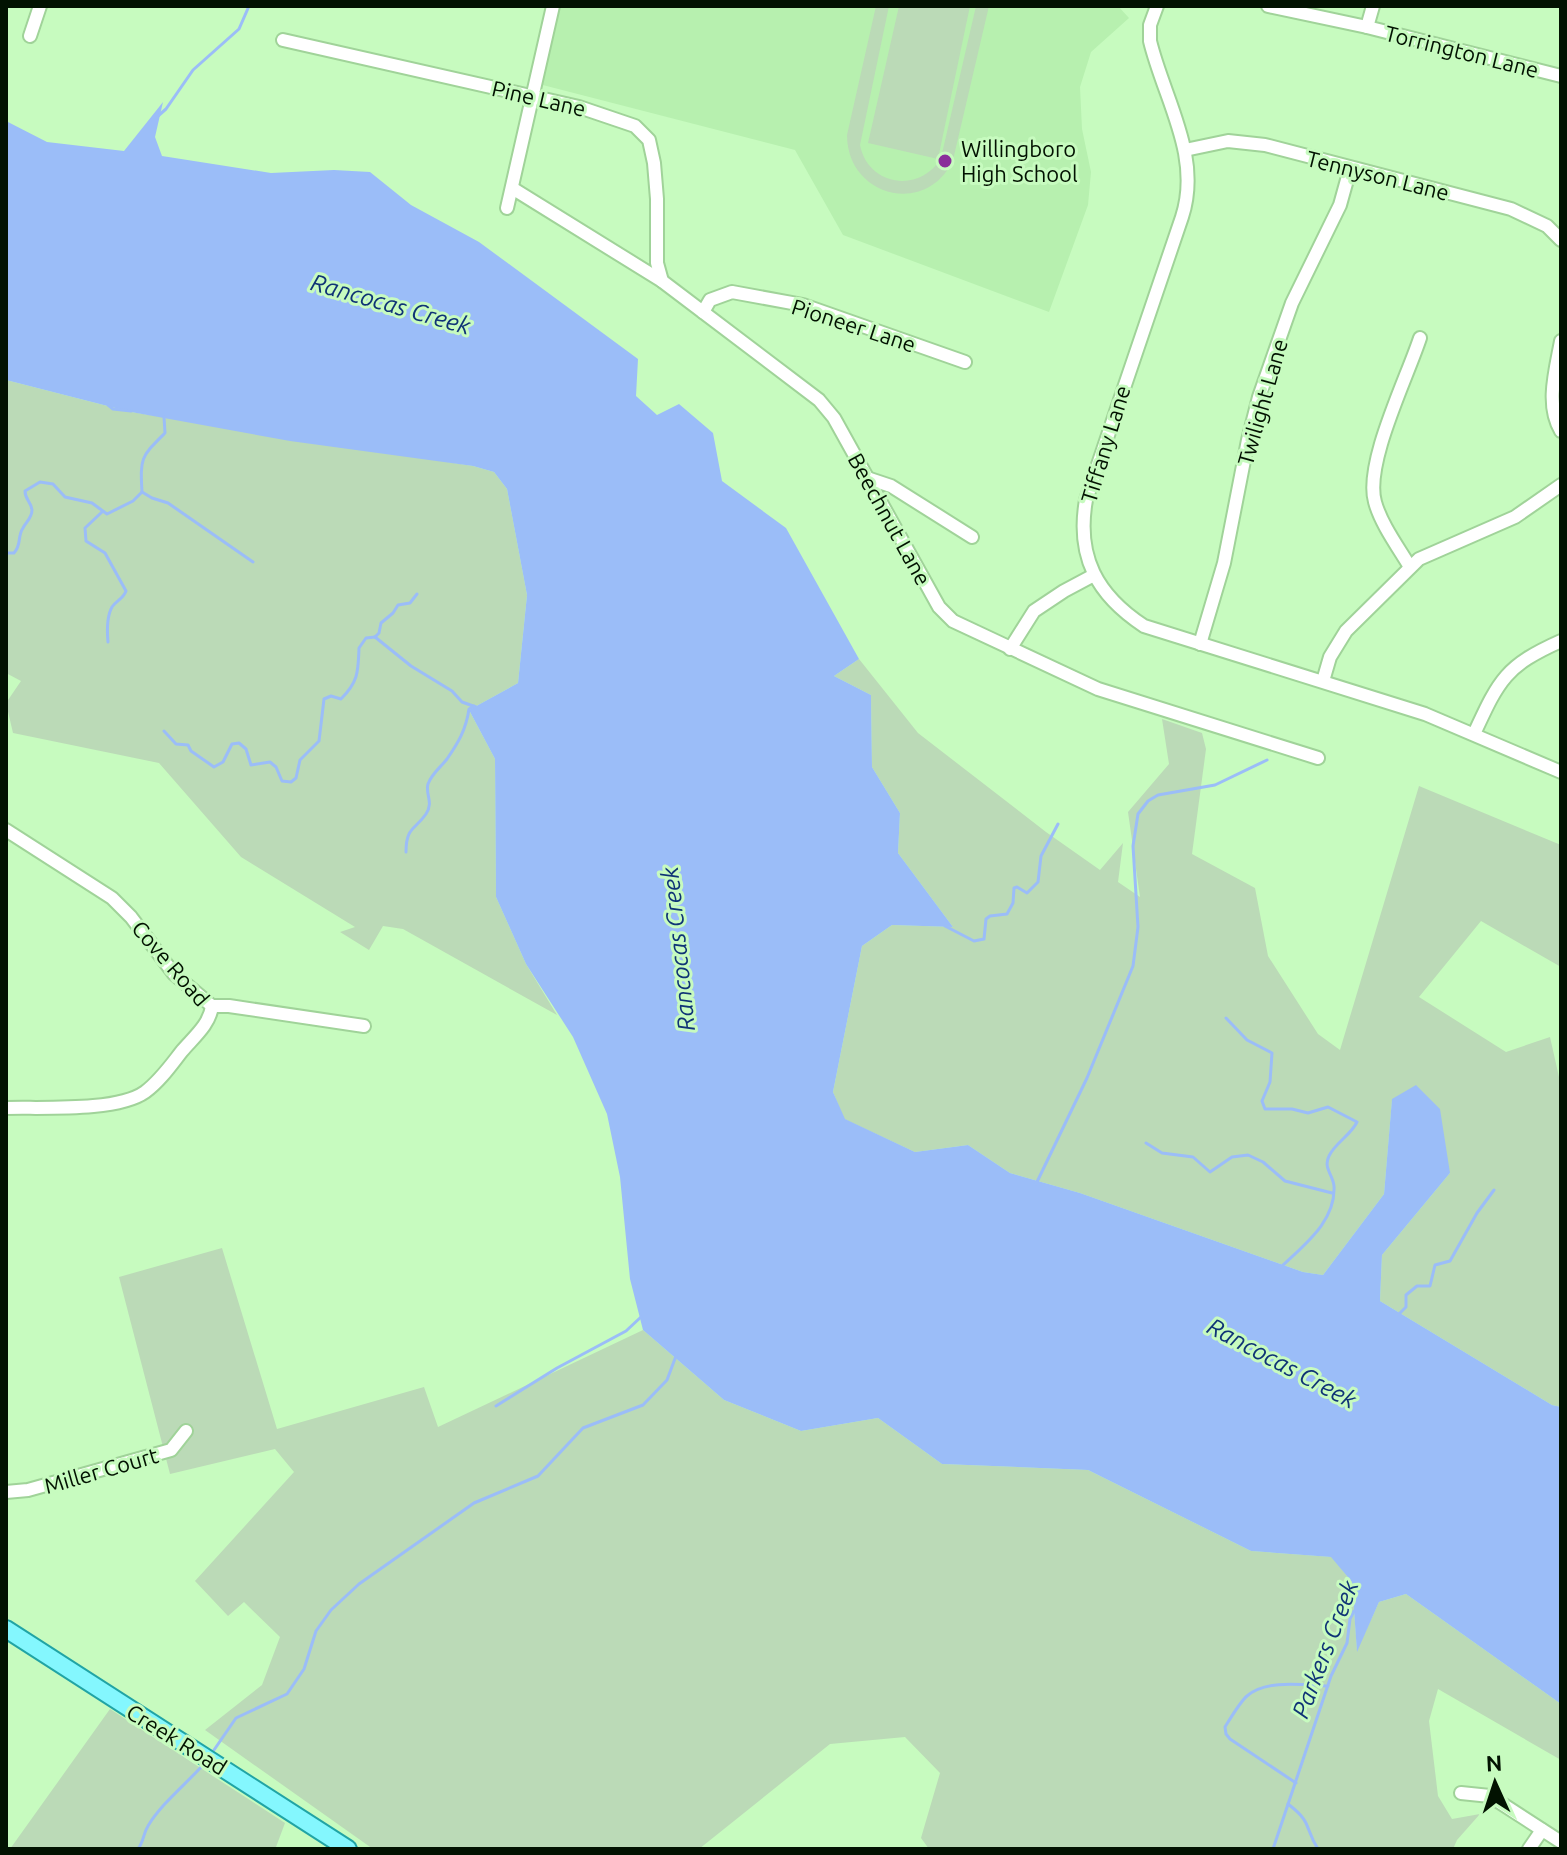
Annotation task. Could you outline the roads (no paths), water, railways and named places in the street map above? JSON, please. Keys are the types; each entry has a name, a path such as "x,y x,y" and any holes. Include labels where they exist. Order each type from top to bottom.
{"main road":[{"name":"Creek Road","path":"6,1629 348,1849"}],"street":[{"path":"30,36 40,6"},
{"path":"507,208 553,6"},
{"name":"Tiffany Lane","path":"1157,6 1150,25 1150,41 1185,150 1189,185 1187,201 1086,500 1082,533 1094,575 1105,593 1130,616 1161,632 1396,704 1561,772"},
{"name":"Torrington Lane","path":"1268,6 1367,27 1561,76"},
{"path":"1367,27 1373,6"},
{"name":"Pine Lane","path":"283,40 532,96 607,115 635,126 649,140 654,163 657,263 662,281"},
{"name":"Tennyson Lane","path":"1185,150 1217,142 1265,145 1524,214 1547,226 1561,240"},
{"name":"Twilight Lane","path":"1200,644 1221,576 1248,440 1264,384 1297,291 1340,205 1350,169"},
{"name":"Beechnut Lane","path":"512,188 662,281 819,400 834,418 942,612 961,626 1098,689 1318,758"},
{"name":"Pioneer Lane","path":"703,312 710,300 732,292 790,302 823,310 965,362"},
{"path":"1410,567 1375,505 1372,482 1380,447 1420,338"},
{"path":"1561,341 1553,401 1561,431"},
{"path":"867,478 891,486 972,537"},
{"path":"1323,681 1330,657 1346,631 1410,567 1428,554 1529,510 1561,485"},
{"path":"1010,649 1034,611 1094,575"},
{"path":"1474,734 1505,675 1524,659 1561,641"},
{"name":"Cove Road","path":"6,830 112,898 131,917 174,974 212,1006 211,1016 189,1043 154,1084 133,1099 109,1104 6,1108"},
{"path":"212,1006 364,1026"},
{"name":"Miller Court","path":"6,1492 28,1490 171,1450 186,1431"},
{"path":"1461,1793 1490,1796 1561,1842"},
{"path":"1529,1849 1542,1830"}],"water":[{"name":"Rancocas Creek","path":"163,102 155,137 162,156 271,173 370,172 411,205 479,242 638,359 636,396 657,415 679,404 713,433 722,481 786,528 859,659 834,676 871,695 872,767 900,813 898,853 953,927 892,925 862,946 833,1092 845,1119 915,1152 968,1145 1010,1173 1080,1193 1303,1272 1323,1275 1384,1194 1392,1099 1416,1085 1440,1109 1450,1173 1382,1255 1380,1301 1552,1405 1561,1407 1561,1704 1406,1594 1379,1602 1357,1652 1352,1582 1331,1557 1251,1551 1088,1470 942,1464 878,1418 801,1431 724,1400 643,1330 630,1279 620,1177 607,1114 573,1037 526,964 496,897 495,759 469,710 518,683 527,595 507,489 494,472 473,466 290,441 131,412 6,380 6,121 47,142 124,151"}],"waterway":[{"path":"158,116 193,70 239,29 249,6"},
{"path":"108,405 113,409 131,411"},
{"path":"6,553 16,550 21,531 31,515 25,491 40,482 53,484 65,497 92,503 107,514 133,501 142,492 144,458 165,433 164,417"},
{"path":"142,492 168,503 253,562"},
{"path":"102,512 85,528 86,541 105,553 126,591 110,611 108,642"},
{"path":"375,637 381,623 398,605 410,603 417,594"},
{"path":"375,637 411,666 452,691 462,702 476,707"},
{"path":"164,731 176,744 188,745 191,751 214,767 223,762 232,744 239,743 246,749 251,765 270,762 276,767 282,781 291,782 296,778 300,760 319,741 324,699 331,696 341,699 347,693 356,675 359,648 366,638 375,637"},
{"path":"406,852 409,833 428,810 427,788 430,780 455,747 464,730 469,709 474,706"},
{"path":"1036,1184 1087,1078 1133,966 1138,927 1133,846 1138,814 1148,801 1158,795 1215,785 1267,760"},
{"path":"945,926 974,941 984,939 986,919 1007,914 1013,903 1014,888 1027,893 1038,882 1041,856 1058,824"},
{"path":"1226,1018 1247,1040 1272,1053 1270,1082 1262,1101 1265,1109 1292,1109 1308,1113 1328,1107 1357,1122 1327,1160 1334,1186 1330,1210 1317,1231 1281,1267"},
{"path":"1146,1143 1162,1153 1193,1157 1210,1172 1232,1157 1248,1155 1263,1162 1285,1181 1332,1193"},
{"path":"1398,1315 1406,1307 1406,1295 1417,1286 1430,1286 1435,1265 1450,1261 1494,1190"},
{"path":"496,1406 557,1368 626,1331 641,1317"},
{"path":"214,1750 236,1718 287,1694 304,1669 316,1631 331,1610 359,1584 474,1503 538,1476 583,1428 643,1405 667,1380 676,1356"},
{"name":"Parkers Creek","path":"1273,1849 1331,1676 1347,1643 1354,1611"},
{"path":"1296,1783 1230,1739 1225,1727 1241,1702 1264,1687 1286,1684 1328,1686"},
{"path":"138,1849 153,1818 203,1765"},
{"path":"1288,1804 1305,1821 1318,1849"}],"place":[{"name":"Willingboro High School","path":"945,161"}]}
